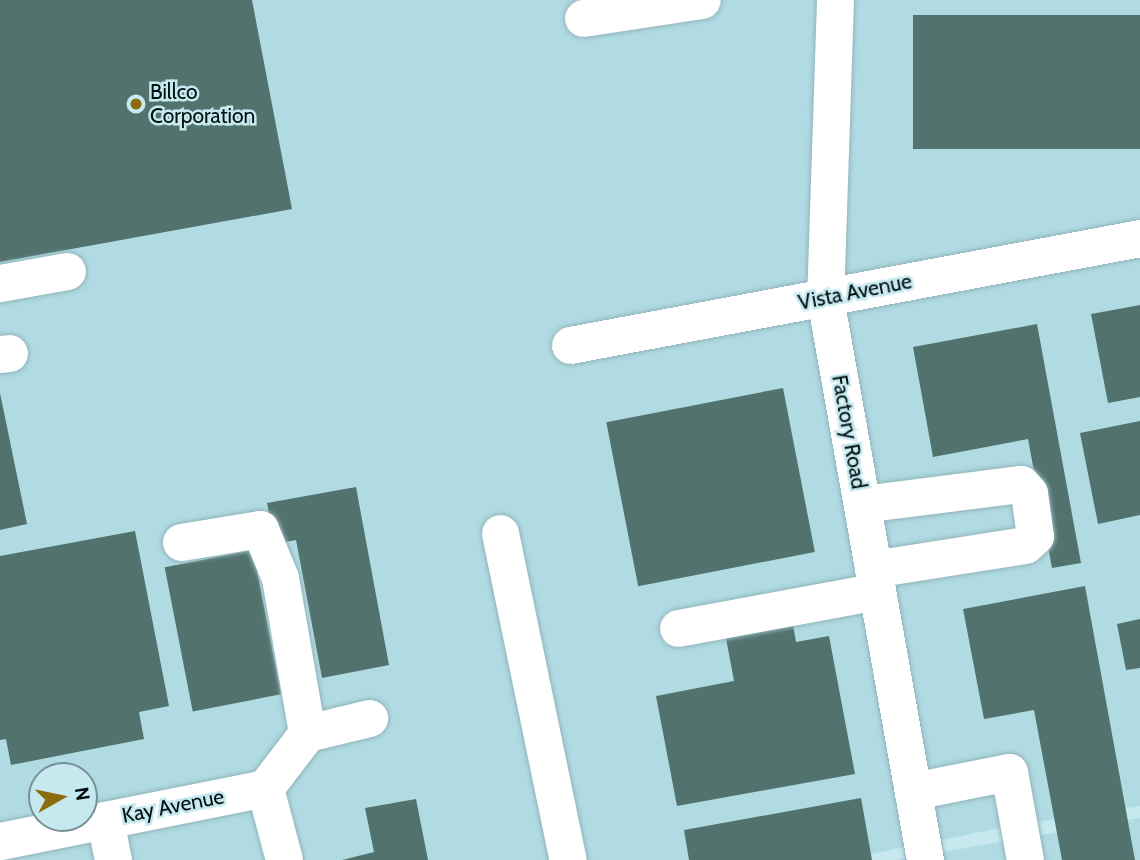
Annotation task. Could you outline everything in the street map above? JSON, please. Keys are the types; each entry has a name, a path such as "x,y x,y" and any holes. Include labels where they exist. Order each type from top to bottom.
{"street":[{"path":"583,18 702,0"},
{"name":"Factory Road","path":"835,0 825,298 925,860"},
{"name":"Vista Avenue","path":"570,345 1140,238"},
{"path":"0,283 67,271"},
{"path":"678,628 1025,545 1034,536 1029,493 1021,484 862,504"},
{"path":"181,542 260,529 280,578 306,733"},
{"path":"500,533 568,860"},
{"path":"284,860 265,788 306,733 369,718"},
{"path":"913,791 1009,772 1025,860"},
{"name":"Kay Avenue","path":"0,841 265,788"},
{"path":"105,820 113,860"}],"shaded area":[{"path":"0,0 1140,0 1140,806 1016,825 840,860 0,860"},
{"path":"1140,818 1140,860 896,860"}],"building":[{"name":"Billco Corporation","path":"0,0 252,0 292,209 0,262"},
{"path":"913,15 1140,15 1140,149 913,149"},
{"path":"1140,305 1140,397 1108,403 1091,314"},
{"path":"1037,324 1081,563 1052,568 1028,439 933,457 913,347"},
{"path":"783,388 815,552 638,586 606,422"},
{"path":"0,393 27,524 0,530"},
{"path":"1140,421 1140,515 1098,524 1080,433"},
{"path":"356,487 389,665 322,678 296,540 275,544 267,503"},
{"path":"135,531 169,706 139,712 144,739 11,765 6,739 0,740 0,556"},
{"path":"253,550 281,694 193,711 165,567"},
{"path":"1085,586 1135,860 1062,860 1034,710 984,719 963,609"},
{"path":"1140,619 1140,668 1126,670 1117,624"},
{"path":"793,625 796,642 829,636 855,774 677,806 656,696 734,681 726,638"},
{"path":"861,798 872,860 689,860 684,830"},
{"path":"416,799 428,860 342,860 374,852 365,808"}],"place":[{"name":"Billco Corporation","path":"136,104"}]}
